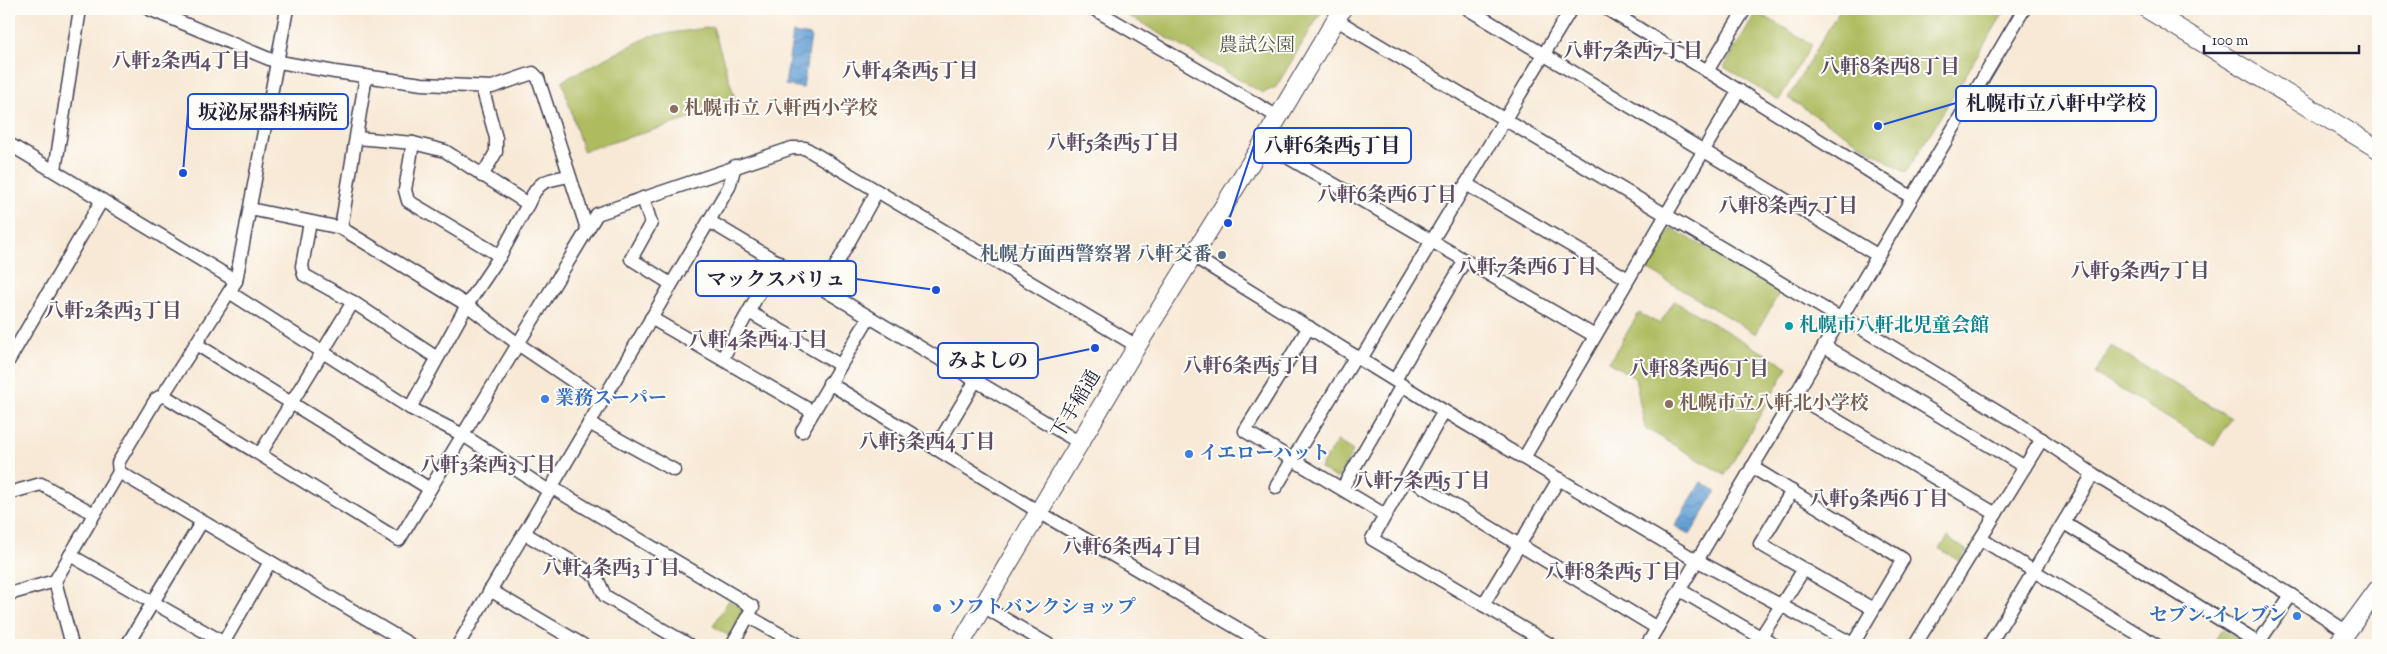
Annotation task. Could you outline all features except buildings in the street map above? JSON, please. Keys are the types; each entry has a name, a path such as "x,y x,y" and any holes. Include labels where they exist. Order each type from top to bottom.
{"main road":[{"path":"2147,9 2378,149"},
{"name":"下手稲通","path":"960,645 1137,346 1263,143 1339,14"},
{"path":"2342,639 2378,589"}],"street":[{"path":"55,170 80,9"},
{"path":"149,9 277,61 366,76 422,84 492,87 534,73 538,78 587,229"},
{"path":"72,645 55,581 119,472 118,463 156,399 163,395 233,287 250,209 286,9"},
{"path":"1094,9 1278,117"},
{"path":"1468,9 1877,255"},
{"path":"1276,487 1291,460 1432,241 1571,9"},
{"path":"1608,9 1911,197"},
{"path":"1707,70 1745,9"},
{"path":"1648,645 1840,317 2024,9"},
{"path":"1339,14 1505,120 1840,317 2291,595 2342,639"},
{"path":"341,228 366,76"},
{"path":"482,87 496,138 496,152 482,176"},
{"path":"1524,458 1739,90"},
{"path":"357,138 413,143 445,151 528,204"},
{"path":"413,143 405,190 408,201 500,256"},
{"path":"1263,143 1596,336"},
{"path":"9,144 102,200 233,287 322,352 410,408 463,435 550,489 753,607 732,645"},
{"path":"163,395 400,540 596,214 792,148 805,148 1137,346"},
{"path":"458,645 729,187 735,166"},
{"path":"410,408 467,305 500,256 536,186 544,181 569,176"},
{"path":"1466,184 1628,279"},
{"path":"823,289 877,191"},
{"path":"643,198 651,223 631,258 671,284"},
{"path":"9,360 102,200"},
{"path":"250,209 341,228 467,305 518,344 602,401"},
{"path":"709,221 1080,442"},
{"path":"310,222 302,266 304,275 353,302 437,358"},
{"path":"1193,256 1444,411 1697,561 1780,605 1830,640 1854,645 1903,559 1752,467"},
{"path":"1342,489 1465,260"},
{"path":"722,358 777,262"},
{"path":"260,454 353,302"},
{"path":"748,312 840,365"},
{"path":"802,431 869,317"},
{"path":"651,318 813,412"},
{"path":"1309,327 1245,431 1385,515"},
{"path":"196,344 430,489"},
{"path":"1824,346 2025,467"},
{"path":"935,448 976,380"},
{"path":"829,383 1039,512 1266,645"},
{"path":"1794,395 1996,514"},
{"path":"1444,411 1372,539 1551,645"},
{"path":"589,423 674,470"},
{"path":"1915,645 2042,440"},
{"path":"119,472 201,523 411,645"},
{"path":"1989,645 2093,474"},
{"path":"1407,477 1657,628"},
{"path":"1483,605 1559,479"},
{"path":"9,493 41,484 94,514"},
{"path":"1792,491 1760,544 1874,609"},
{"path":"128,645 201,523"},
{"path":"2064,523 2258,644 2291,595"},
{"path":"524,533 596,576 605,596 688,645"},
{"path":"1981,539 2156,645"},
{"path":"70,554 224,644 270,562"},
{"path":"1758,641 1804,570"},
{"path":"9,591 55,581"},
{"path":"490,590 583,645"},
{"path":"1680,590 1758,641 1774,645"},
{"path":"983,606 1049,645"},
{"path":"748,616 780,641 799,645"}],"green space":[{"name":"農試公園","path":"1117,9 1323,9 1276,87 1263,93"},
{"path":"1840,9 2006,9 1906,173 1788,98"},
{"path":"1757,12 1812,44 1779,100 1724,67"},
{"path":"713,27 737,105 583,151 562,81 650,36"},
{"path":"1671,228 1775,287 1779,293 1756,334 1647,269"},
{"path":"1674,301 1788,367 1725,475 1645,428 1635,378 1609,362 1639,313 1660,324"},
{"path":"2111,346 2231,418 2214,446 2095,374"},
{"path":"1337,441 1353,451 1339,477 1335,478 1320,468"},
{"path":"1948,537 1967,551 1959,561 1940,549"},
{"path":"729,600 744,610 729,636 713,626"},
{"path":"2222,629 2245,642 2244,645 2212,645"}],"water":[{"path":"793,33 811,36 803,88 785,85"},
{"path":"1701,482 1716,491 1690,535 1675,526"}],"place":[{"name":"札幌市立 八軒西小学校","path":"674,109"},
{"name":"札幌市立八軒中学校","path":"1878,126"},
{"name":"坂泌尿器科病院","path":"183,173"},
{"name":"八軒6条西5丁目","path":"1228,223"},
{"name":"札幌方面西警察署 八軒交番","path":"1222,255"},
{"name":"マックスバリュ","path":"936,290"},
{"name":"札幌市八軒北児童会館","path":"1789,326"},
{"name":"みよしの","path":"1095,348"},
{"name":"業務スーパー","path":"545,399"},
{"name":"札幌市立八軒北小学校","path":"1669,404"},
{"name":"イエローハット","path":"1189,454"},
{"name":"ソフトバンクショップ","path":"937,608"},
{"name":"セブン-イレブン","path":"2297,616"}],"district":[{"name":"八軒7条西7丁目","path":"1633,52"},
{"name":"八軒2条西4丁目","path":"181,62"},
{"name":"八軒8条西8丁目","path":"1890,68"},
{"name":"八軒4条西5丁目","path":"910,72"},
{"name":"八軒5条西5丁目","path":"1113,144"},
{"name":"八軒6条西6丁目","path":"1387,196"},
{"name":"八軒8条西7丁目","path":"1788,207"},
{"name":"八軒7条西6丁目","path":"1527,268"},
{"name":"八軒9条西7丁目","path":"2140,272"},
{"name":"八軒2条西3丁目","path":"113,312"},
{"name":"八軒4条西4丁目","path":"758,341"},
{"name":"八軒6条西5丁目","path":"1251,367"},
{"name":"八軒8条西6丁目","path":"1699,370"},
{"name":"八軒5条西4丁目","path":"927,443"},
{"name":"八軒3条西3丁目","path":"488,466"},
{"name":"八軒7条西5丁目","path":"1422,482"},
{"name":"八軒9条西6丁目","path":"1879,500"},
{"name":"八軒6条西4丁目","path":"1132,548"},
{"name":"八軒4条西3丁目","path":"611,569"},
{"name":"八軒8条西5丁目","path":"1613,573"}]}
